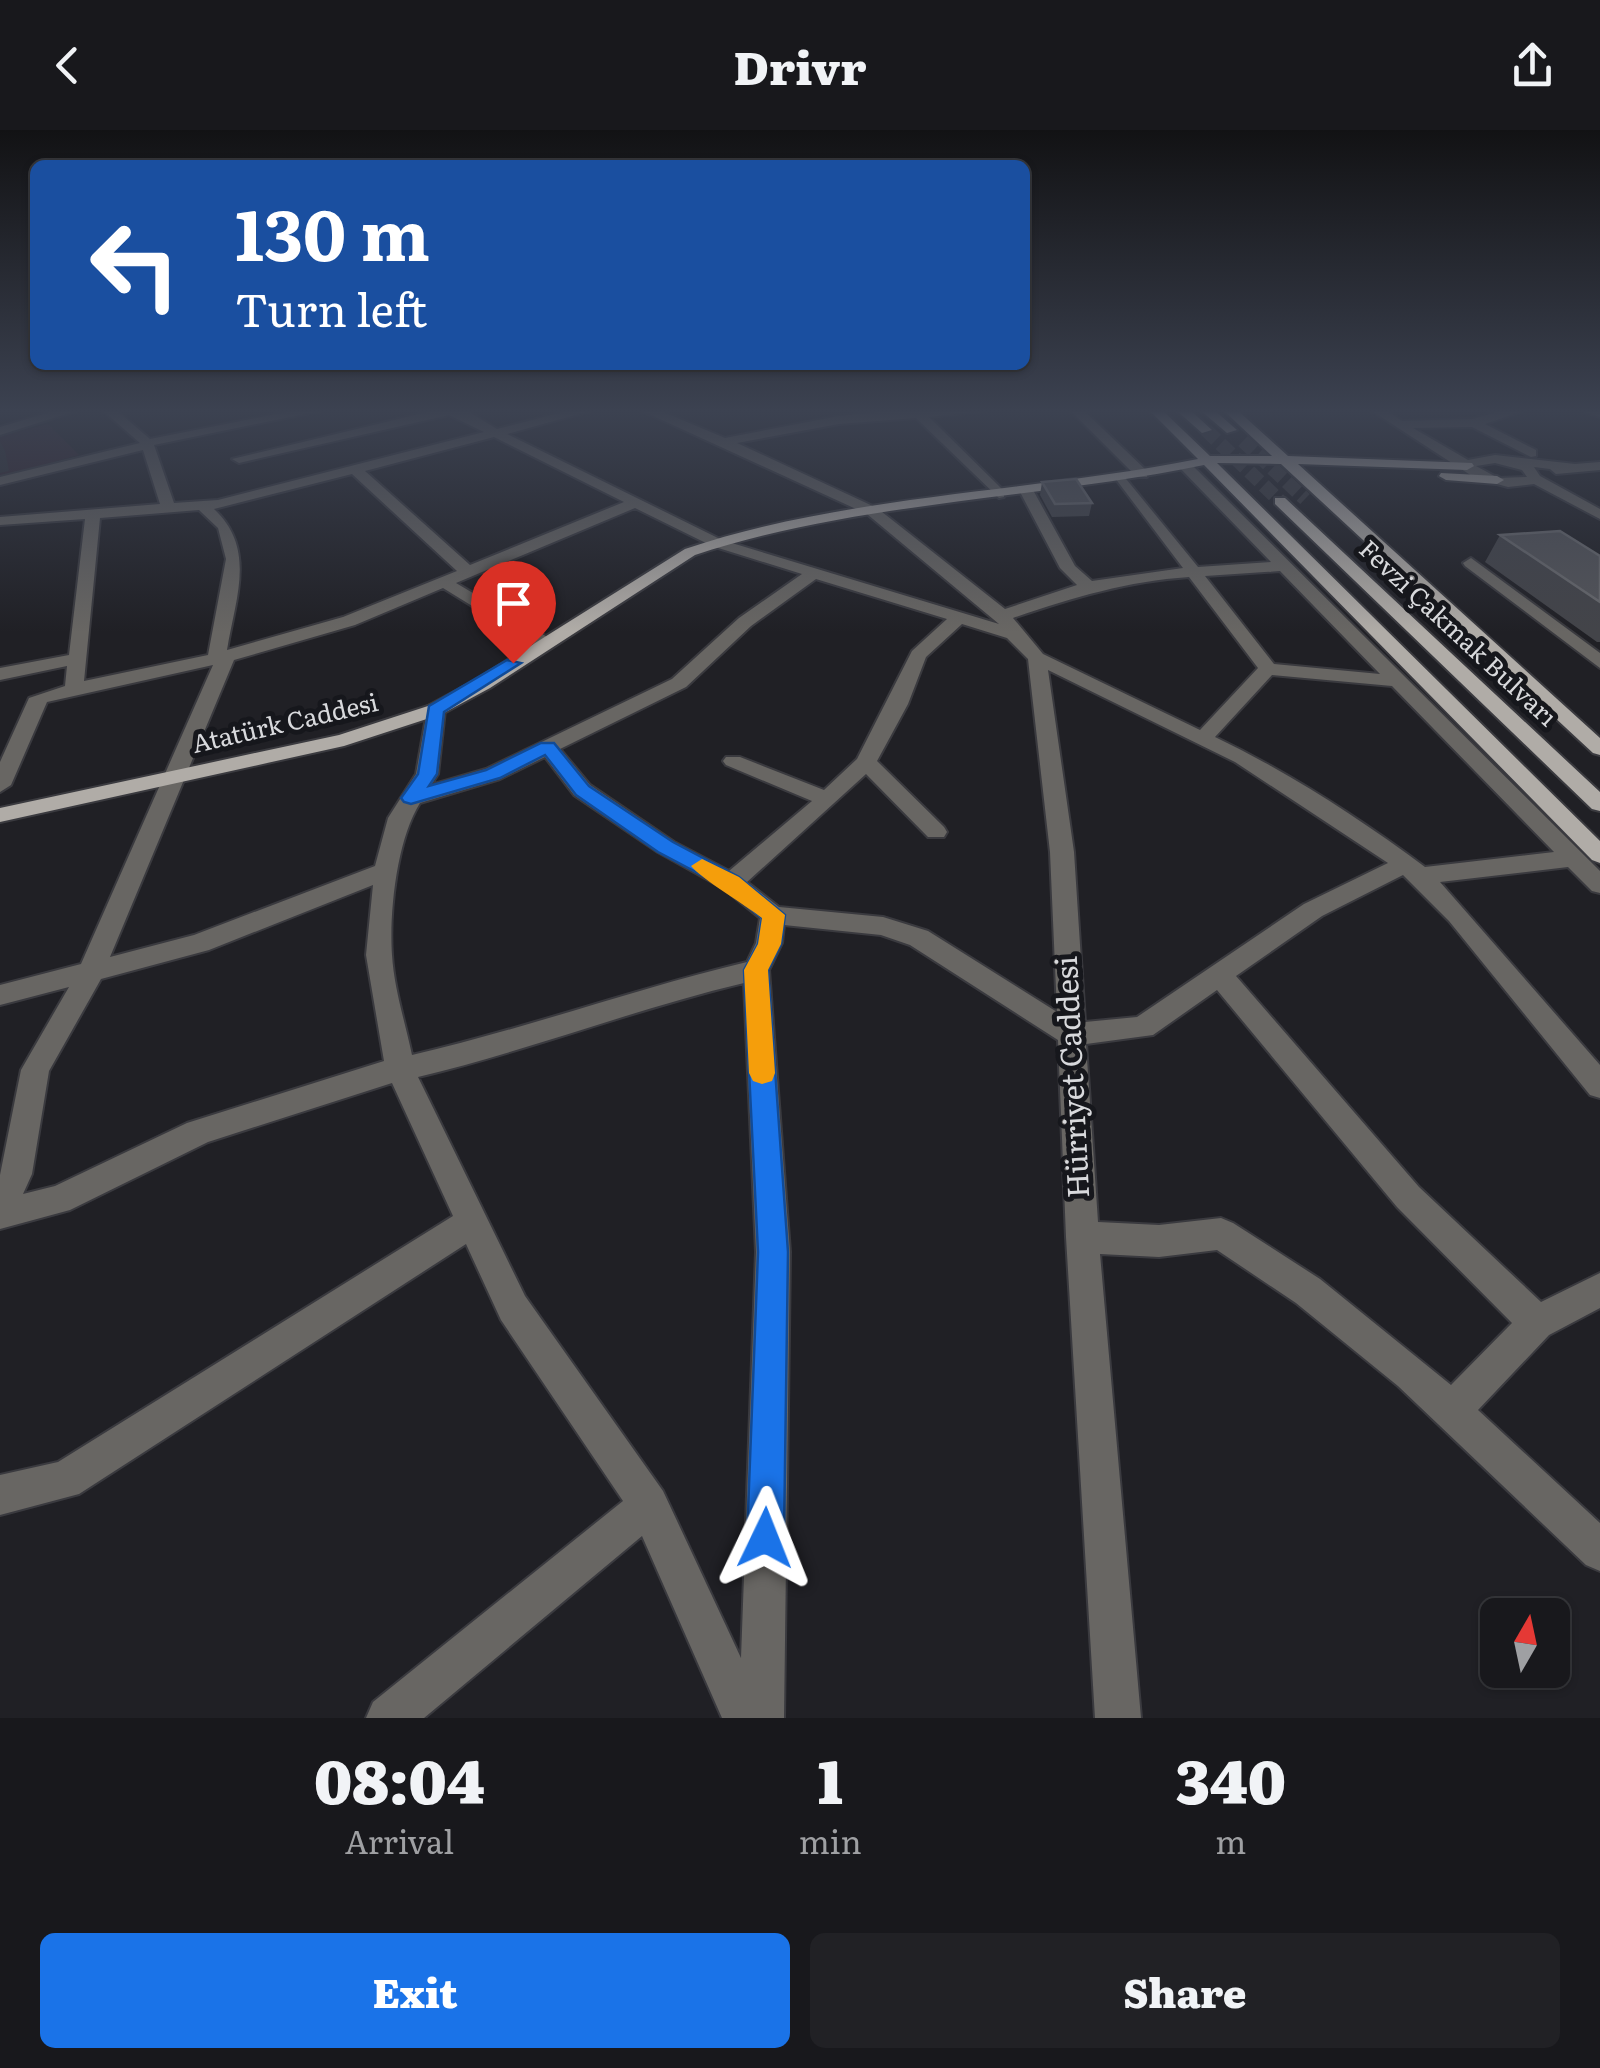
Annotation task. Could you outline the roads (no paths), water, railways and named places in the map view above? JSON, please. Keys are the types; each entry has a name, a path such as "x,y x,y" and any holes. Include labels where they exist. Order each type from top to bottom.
{"main road":[{"name":"Atatürk Caddesi","path":"0,815 344,740 436,710 690,552 716,543 872,511 1081,483"},
{"path":"1233,483 1252,493 1600,855"},
{"path":"1304,483 1314,496 1600,750"},
{"name":"Fevzi Çakmak Bulvarı","path":"1600,770 1314,496 1278,493 1600,804"}],"street":[{"path":"161,483 169,509"},
{"path":"0,520 203,506 242,483"},
{"path":"371,483 467,572"},
{"path":"594,483 716,543 960,617 1008,625 1088,587 1148,574 1284,566"},
{"path":"812,483 872,511 1008,625 1037,658 1259,768 1377,843 1412,870 1458,915 1600,1086"},
{"path":"988,483 999,494"},
{"path":"1126,483 1268,669"},
{"path":"1214,483 1284,566 1600,885"},
{"path":"1510,483 1556,492"},
{"path":"1544,483 1600,515"},
{"path":"1551,483 1556,492"},
{"path":"1026,490 1068,568 1088,587"},
{"path":"0,785 39,698 221,658 349,621 635,503"},
{"path":"0,1212 16,1174 35,1070 90,974 178,774 221,658 234,559 226,526 203,506"},
{"path":"74,689 94,516"},
{"path":"1471,563 1600,662"},
{"path":"411,798 493,774 679,683 745,622 815,572"},
{"path":"444,582 543,642"},
{"path":"731,882 866,762 898,704 918,654 960,617"},
{"name":"Hürriyet Caddesi","path":"1037,658 1062,852 1082,1236 1118,1718"},
{"path":"0,674 77,659"},
{"path":"1203,738 1255,678 1268,669 1399,681"},
{"path":"436,710 427,774 398,818 386,871 379,955 400,1068 513,1308 649,1506 745,1718"},
{"path":"548,747 582,790 666,847 731,882 773,915 883,926 919,938 1070,1034 1142,1027 1313,910 1412,870 1574,858"},
{"path":"733,761 826,799"},
{"path":"866,762 936,832"},
{"path":"0,995 200,943 386,871"},
{"path":"760,1718 773,1252 756,970 769,944 773,915"},
{"path":"0,1212 59,1200 198,1132 400,1068 484,1050 676,989 756,970"},
{"path":"1221,976 1408,1197 1537,1323"},
{"path":"0,1495 64,1480 474,1221"},
{"path":"1082,1236 1159,1241 1221,1234 1308,1291 1452,1410 1600,1550"},
{"path":"1452,1410 1537,1323 1600,1290"},
{"path":"388,1718 649,1506"}],"tunnel":[{"path":"1261,483 1280,501"},
{"path":"1288,483 1305,499"}]}
